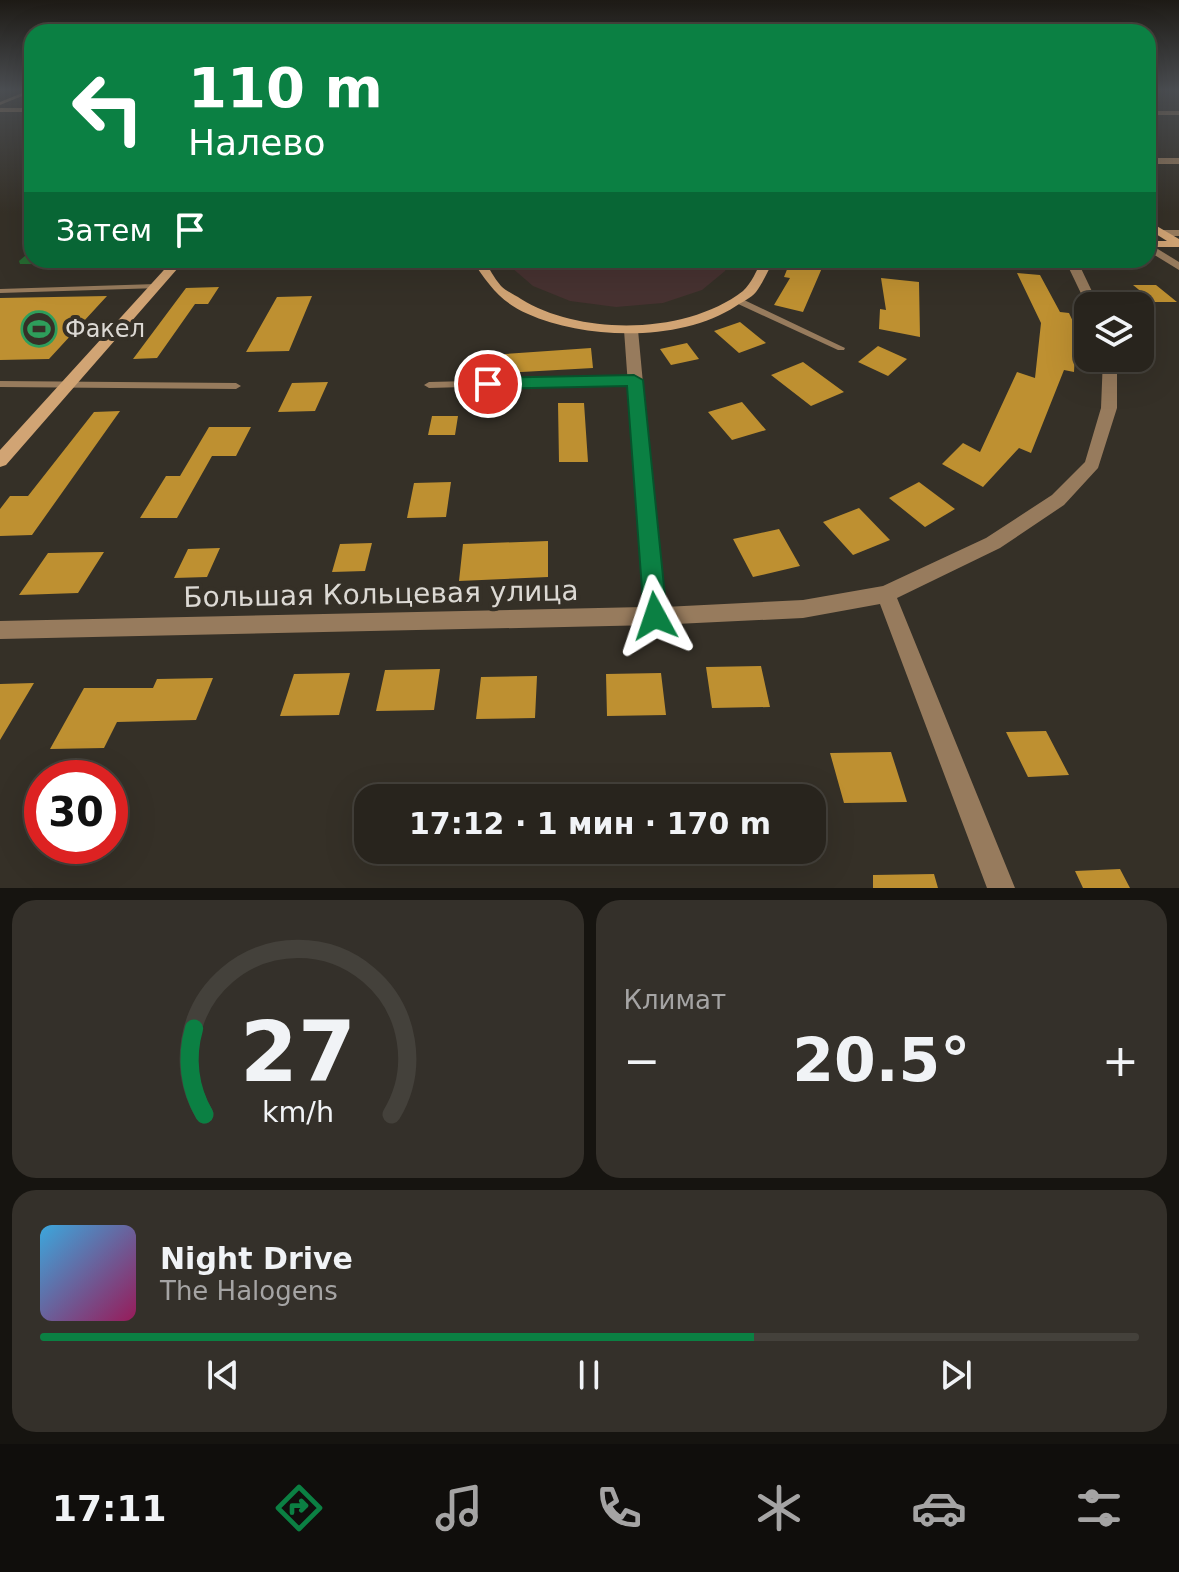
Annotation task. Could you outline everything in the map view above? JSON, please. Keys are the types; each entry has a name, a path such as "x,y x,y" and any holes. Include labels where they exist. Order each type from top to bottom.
{"street":[{"path":"1156,161 1179,161"},
{"path":"1156,229 1179,244"},
{"path":"1163,233 1179,233"},
{"path":"1156,245 1179,244"},
{"path":"1156,251 1179,267"},
{"path":"0,461 172,268"},
{"path":"480,268 483,276 507,299 526,309 557,321 631,330 708,316 739,301 764,274 766,268"},
{"path":"1075,268 1086,292"},
{"path":"631,330 655,616"},
{"name":"Большая Кольцевая улица","path":"0,630 655,616 803,609 886,594 993,543 1058,500 1092,464 1109,408 1110,372"},
{"path":"886,594 1001,888"}],"lane":[{"path":"0,291 156,286"},
{"path":"739,301 841,348"},
{"path":"429,385 634,380"},
{"path":"0,384 236,386"}],"shaded area":[{"path":"512,268 726,268 702,290 663,303 616,307 570,301 533,286"}],"building":[{"path":"788,268 822,268 803,312 774,305 790,278 784,277"},
{"path":"1017,273 1040,275 1060,312 1069,313 1074,324 1074,372 1064,370 1031,453 1019,448 983,487 942,464 963,443 980,452 1017,372 1035,378 1041,323"},
{"path":"881,278 919,282 920,337 879,329 880,309 886,310"},
{"path":"1133,285 1156,285 1177,302 1154,302 1154,292 1142,292"},
{"path":"219,287 208,304 195,304 157,358 133,359 186,288"},
{"name":"Факел","path":"107,296 49,359 0,360 0,298"},
{"path":"312,296 289,351 246,352 277,297"},
{"path":"740,322 766,343 739,353 714,331"},
{"path":"687,343 699,359 671,365 660,349"},
{"path":"878,346 907,359 888,376 858,362"},
{"path":"591,348 593,368 504,373 505,354"},
{"path":"803,362 844,392 811,406 771,375"},
{"path":"328,382 315,411 278,412 292,383"},
{"path":"742,402 766,430 732,440 708,412"},
{"path":"558,403 584,403 588,462 559,462"},
{"path":"120,411 32,535 0,536 0,509 10,496 28,496 94,412"},
{"path":"432,416 458,416 455,435 428,435"},
{"path":"209,427 251,427 236,456 212,456 177,518 140,518 166,476 180,476"},
{"path":"451,482 446,517 407,518 414,483"},
{"path":"919,482 955,509 925,527 889,498"},
{"path":"859,508 890,540 853,555 823,522"},
{"path":"779,529 800,566 753,577 733,539"},
{"path":"548,541 548,577 459,581 463,544"},
{"path":"372,543 365,571 332,572 340,544"},
{"path":"220,548 207,577 174,578 188,549"},
{"path":"104,552 78,593 19,595 48,553"},
{"path":"761,666 770,707 712,708 706,667"},
{"path":"440,669 434,710 376,711 385,670"},
{"path":"350,673 339,715 280,716 294,674"},
{"path":"661,673 666,715 607,716 606,674"},
{"path":"537,676 535,718 476,719 481,677"},
{"path":"213,678 196,720 117,722 104,748 50,749 84,688 153,688 157,679"},
{"path":"34,683 0,740 0,684"},
{"path":"1046,731 1069,775 1028,777 1006,732"},
{"path":"891,752 907,802 844,803 830,753"},
{"path":"1120,869 1130,888 1083,888 1075,871"},
{"path":"934,874 938,888 873,888 873,875"}],"place":[{"name":"Факел","path":"39,329"}],"route":[{"path":"488,384 634,380 655,616"}]}
